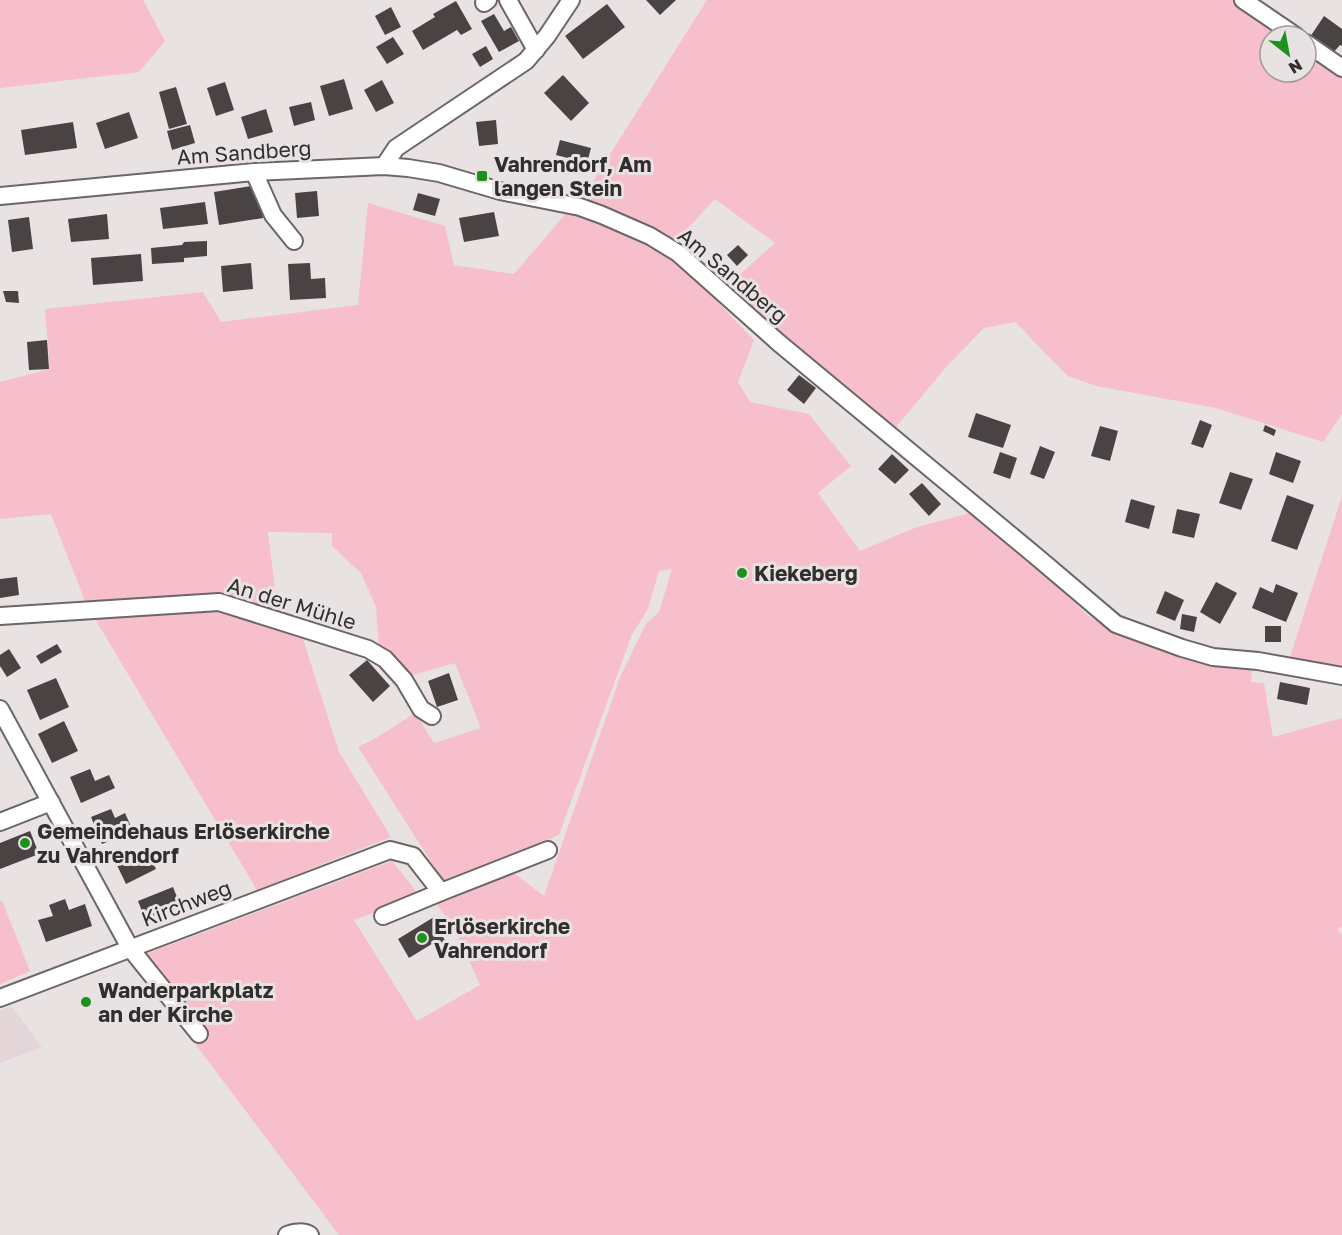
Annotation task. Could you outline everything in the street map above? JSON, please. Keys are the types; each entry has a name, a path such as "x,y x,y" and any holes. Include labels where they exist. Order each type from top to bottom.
{"street":[{"path":"508,0 536,50"},
{"path":"384,166 396,148 526,61 547,36 571,0"},
{"path":"1243,0 1278,24"},
{"path":"1318,51 1342,68"},
{"name":"Am Sandberg","path":"0,196 254,172 384,166 439,173 500,191 580,207 650,236 678,253 779,343 1116,624 1213,657 1258,661 1342,676"},
{"path":"254,172 273,215 294,241"},
{"name":"An der Mühle","path":"0,616 219,602 368,649 385,659 404,680 421,709 432,716"},
{"path":"0,709 130,948 199,1034"},
{"path":"0,822 51,802"},
{"name":"Kirchweg","path":"0,998 390,850 413,856 441,892"},
{"path":"383,916 548,850"},
{"path":"287,1235 306,1232 310,1235"}],"shaded area":[{"path":"0,0 143,0 165,41 139,72 0,88"},
{"path":"707,0 1243,0 1279,24 1258,24 1258,84 1318,84 1318,50 1342,66 1342,414 1323,442 1216,408 1096,386 1068,376 1015,322 984,328 947,366 892,432 719,285 735,279 775,243 715,199 676,241 595,206 586,218 677,260 754,340 738,382 750,402 809,414 851,466 818,493 860,551 917,527 974,512 1007,535 1087,615 1113,629 1194,661 1252,668 1251,682 1264,683 1273,737 1342,718 1342,927 1338,929 1342,935 1342,1235 339,1235 196,1045 207,1036 146,954 392,861 420,896 354,920 417,1021 480,985 458,936 435,901 507,868 544,896 620,677 646,624 659,612 672,569 659,571 647,611 632,634 559,835 444,882 358,747 415,713 434,743 481,728 455,663 409,676 379,649 376,607 361,573 332,546 332,533 268,532 278,615 220,595 85,601 51,514 0,519 0,382 50,369 45,309 203,292 221,322 358,305 368,203 445,226 454,265 514,274 592,183"},
{"path":"1342,496 1342,665 1315,663 1290,657"},
{"path":"220,610 303,639 339,752 391,837 257,890 95,619"},
{"path":"2,901 30,971 0,984 0,902"},
{"path":"11,1006 42,1047 0,1063 0,1011"}],"building":[{"path":"646,0 676,0 660,15"},
{"path":"456,1 472,29 461,35 457,30 423,50 412,31 435,17 433,14"},
{"path":"607,4 625,27 583,59 565,36"},
{"path":"391,7 401,27 385,35 375,16"},
{"path":"494,14 504,31 511,27 519,41 499,52 481,21"},
{"path":"1324,16 1342,29 1342,46 1340,45 1333,53 1318,43 1318,25"},
{"path":"393,37 404,54 387,64 376,47"},
{"path":"486,46 493,59 480,67 472,54"},
{"path":"563,75 589,103 571,121 544,93"},
{"path":"344,79 353,109 329,116 320,86"},
{"path":"382,80 394,103 376,112 364,90"},
{"path":"225,82 234,110 216,116 207,88"},
{"path":"176,87 187,124 169,129 159,92"},
{"path":"311,102 315,120 294,126 289,107"},
{"path":"266,109 273,132 248,139 241,117"},
{"path":"129,112 138,138 105,149 96,123"},
{"path":"496,120 498,144 479,146 476,122"},
{"path":"73,122 77,148 25,155 21,130"},
{"path":"190,125 195,143 172,150 167,131"},
{"path":"560,140 591,148 587,163 556,155"},
{"path":"258,185 263,218 219,225 214,192"},
{"path":"317,191 319,216 297,218 295,193"},
{"path":"418,193 440,199 435,216 413,210"},
{"path":"205,202 208,224 163,229 160,208"},
{"path":"494,212 499,236 464,242 459,218"},
{"path":"107,214 109,239 71,242 68,219"},
{"path":"29,217 33,249 12,252 8,220"},
{"path":"207,241 207,256 184,258 184,262 152,264 151,248 182,245 184,242"},
{"path":"738,245 748,255 737,266 727,255"},
{"path":"141,254 143,281 93,285 91,258"},
{"path":"251,263 253,289 223,292 221,266"},
{"path":"310,263 311,279 325,278 326,298 290,300 288,264"},
{"path":"3,291 18,291 19,303 6,302"},
{"path":"47,340 49,369 29,370 27,342"},
{"path":"799,375 816,388 804,404 787,390"},
{"path":"976,413 1011,425 1003,448 968,437"},
{"path":"1200,420 1212,425 1203,448 1191,444"},
{"path":"1265,425 1276,430 1274,436 1263,431"},
{"path":"1100,426 1118,431 1110,461 1091,456"},
{"path":"1040,446 1055,452 1044,479 1030,474"},
{"path":"1000,452 1017,458 1010,479 993,473"},
{"path":"1276,452 1301,461 1293,483 1269,474"},
{"path":"892,454 909,470 895,484 878,469"},
{"path":"1230,472 1253,479 1241,510 1219,503"},
{"path":"922,483 941,504 929,516 909,494"},
{"path":"1287,495 1314,505 1297,550 1271,541"},
{"path":"1131,499 1155,506 1149,529 1125,522"},
{"path":"1177,509 1200,514 1194,538 1172,533"},
{"path":"17,577 19,595 0,598 0,579"},
{"path":"1216,582 1237,593 1220,624 1200,612"},
{"path":"1276,584 1298,593 1286,622 1252,608 1260,587 1273,593"},
{"path":"1165,591 1184,600 1175,621 1156,613"},
{"path":"1182,614 1197,617 1194,632 1180,629"},
{"path":"1265,626 1281,626 1281,642 1265,642"},
{"path":"57,644 62,652 41,664 36,656"},
{"path":"9,649 21,668 7,677 0,666 0,655"},
{"path":"367,660 390,686 373,702 349,675"},
{"path":"449,673 458,700 437,707 428,681"},
{"path":"56,678 69,707 40,720 27,690"},
{"path":"1280,682 1310,688 1307,705 1277,699"},
{"path":"64,721 78,751 52,763 38,734"},
{"path":"90,769 95,781 109,775 115,788 81,803 70,777"},
{"path":"111,809 115,818 125,813 133,831 102,844 91,817"},
{"path":"30,831 39,854 0,869 0,843"},
{"path":"129,852 136,866 151,859 156,869 126,884 114,859"},
{"path":"173,887 180,905 145,919 138,901"},
{"path":"65,899 69,910 85,904 92,926 46,942 38,920 53,916 49,905"},
{"name":"Erlöserkirche Vahrendorf","path":"434,917 446,942 438,947 435,942 409,958 398,939"}],"place":[{"name":"Vahrendorf, Am langen Stein","path":"482,176"},
{"name":"Kiekeberg","path":"742,573"},
{"name":"Gemeindehaus Erlöserkirche zu Vahrendorf","path":"25,843"},
{"name":"Erlöserkirche Vahrendorf","path":"422,938"},
{"name":"Wanderparkplatz an der Kirche","path":"86,1002"}]}
